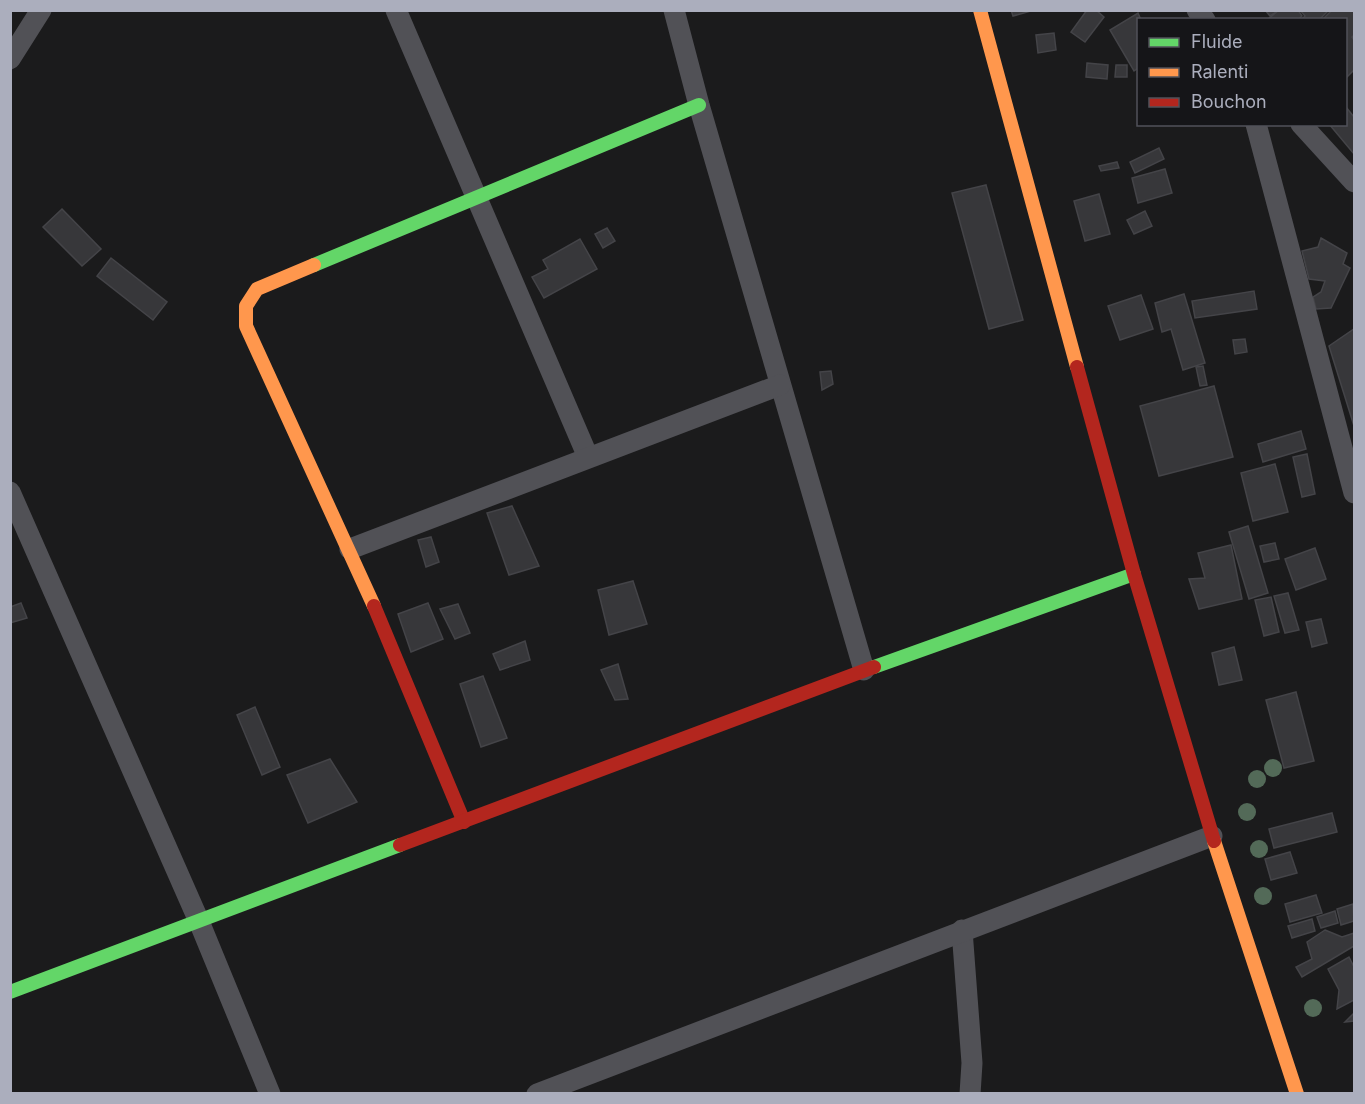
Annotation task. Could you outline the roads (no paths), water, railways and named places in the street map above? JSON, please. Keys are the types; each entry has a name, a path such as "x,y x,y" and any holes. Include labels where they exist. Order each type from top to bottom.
{"street":[{"path":"10,58 41,10"},
{"path":"396,10 588,457"},
{"path":"674,10 699,105 864,670"},
{"path":"980,10 1134,574 1212,836 1294,1086 1310,1094"},
{"path":"464,822 350,549 246,326 246,306 257,289 699,105"},
{"path":"1257,126 1354,493"},
{"path":"1303,126 1354,182"},
{"path":"350,549 780,385"},
{"path":"10,492 198,919 270,1094"},
{"path":"10,992 198,919 464,822 864,670 1134,574"},
{"path":"537,1094 563,1089 962,930 1212,836"},
{"path":"962,930 972,1063 970,1094"},
{"path":"972,1063 982,1094"}]}
